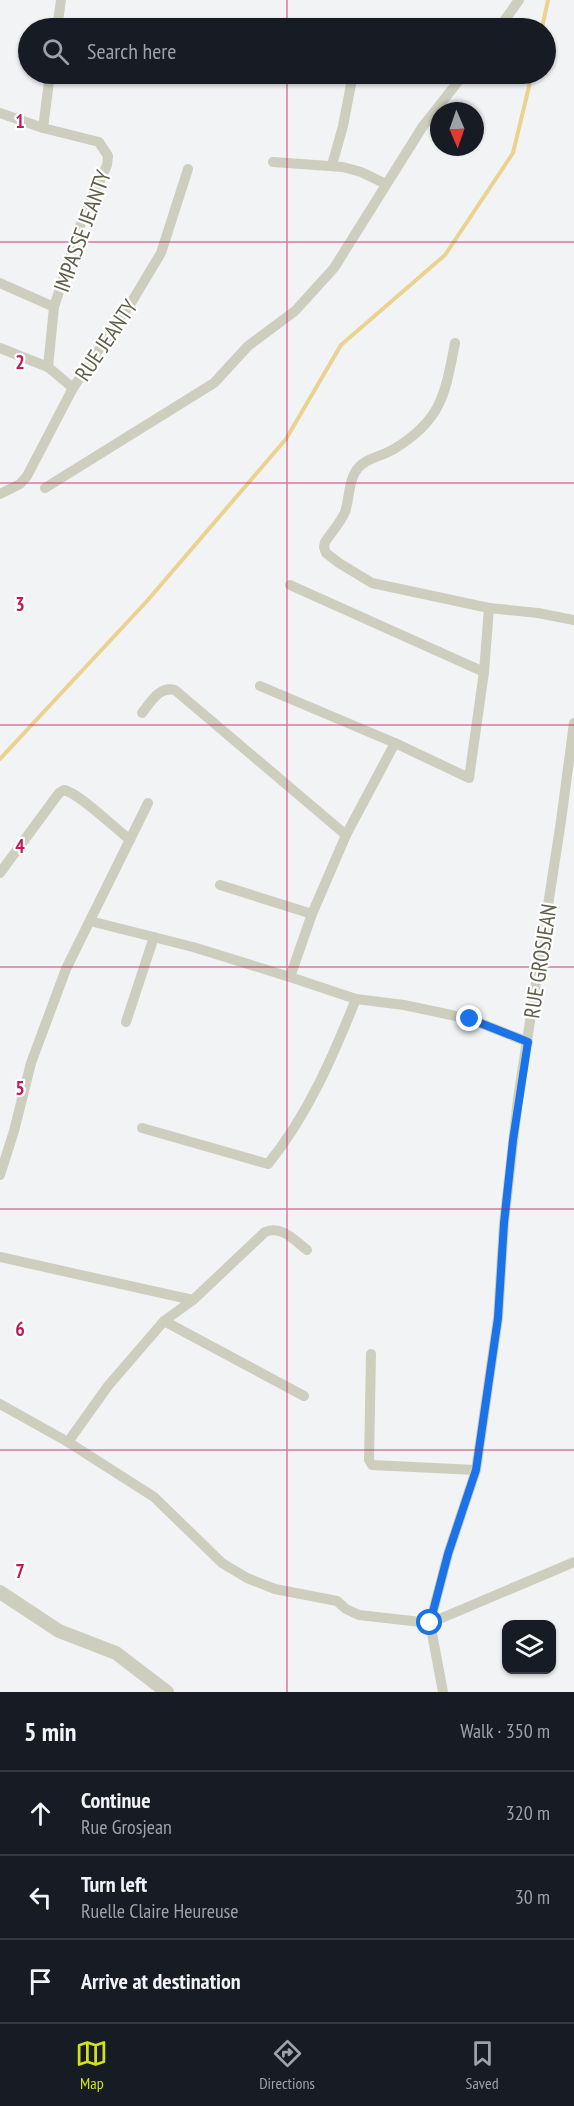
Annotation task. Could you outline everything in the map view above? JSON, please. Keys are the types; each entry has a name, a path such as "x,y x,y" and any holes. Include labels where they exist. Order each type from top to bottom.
{"street":[{"path":"58,18 61,0"},
{"path":"506,18 519,0"},
{"path":"0,113 43,128 49,84"},
{"path":"332,165 344,126 351,84"},
{"path":"45,488 214,383 248,346 295,311 334,268 423,126 456,84"},
{"name":"IMPASSE JEANTY","path":"43,128 99,142 108,156 107,165 81,223 54,307 48,367"},
{"path":"273,162 332,165 361,172 386,184"},
{"name":"RUE JEANTY","path":"0,495 20,484 27,476 74,388 131,303 161,253 188,169"},
{"path":"0,283 54,307"},
{"path":"455,343 446,389 435,414 424,426 396,448 362,464 356,470 344,515 325,542 326,553 372,583 489,608 538,613 574,620"},
{"path":"0,348 48,367 74,388"},
{"path":"290,585 484,672"},
{"path":"260,686 470,778 484,672 489,608"},
{"path":"142,713 159,693 170,688 176,690 346,835"},
{"name":"RUE GROSJEAN","path":"443,1692 430,1623 448,1554 476,1470 498,1318 511,1152 574,723"},
{"path":"290,977 312,914 346,835 394,743"},
{"path":"0,873 59,793 64,790 69,791 92,808 130,840"},
{"path":"0,1175 31,1063 66,969 148,803"},
{"path":"220,885 312,914"},
{"path":"90,921 193,947 356,999 404,1005 470,1019 528,1042"},
{"path":"126,1022 154,937"},
{"path":"142,1128 268,1164 314,1094 356,999"},
{"path":"68,1442 108,1386 164,1321 193,1300 266,1232 277,1230 284,1232 308,1250"},
{"path":"0,1257 193,1300"},
{"path":"164,1321 304,1396"},
{"path":"371,1354 369,1460 372,1465 476,1470"},
{"path":"0,1404 68,1442 154,1497 222,1563 247,1578 275,1589 337,1601 346,1609 359,1615 430,1623 574,1562"},
{"path":"0,1592 59,1631 116,1653 167,1692"}],"waterway":[{"path":"544,18 548,0"},
{"path":"0,759 147,601 286,439 341,345 445,255 513,153 530,84"}],"route":[{"path":"430,1623 448,1554 476,1470 498,1318 504,1223 513,1140 528,1042 470,1019"}]}
